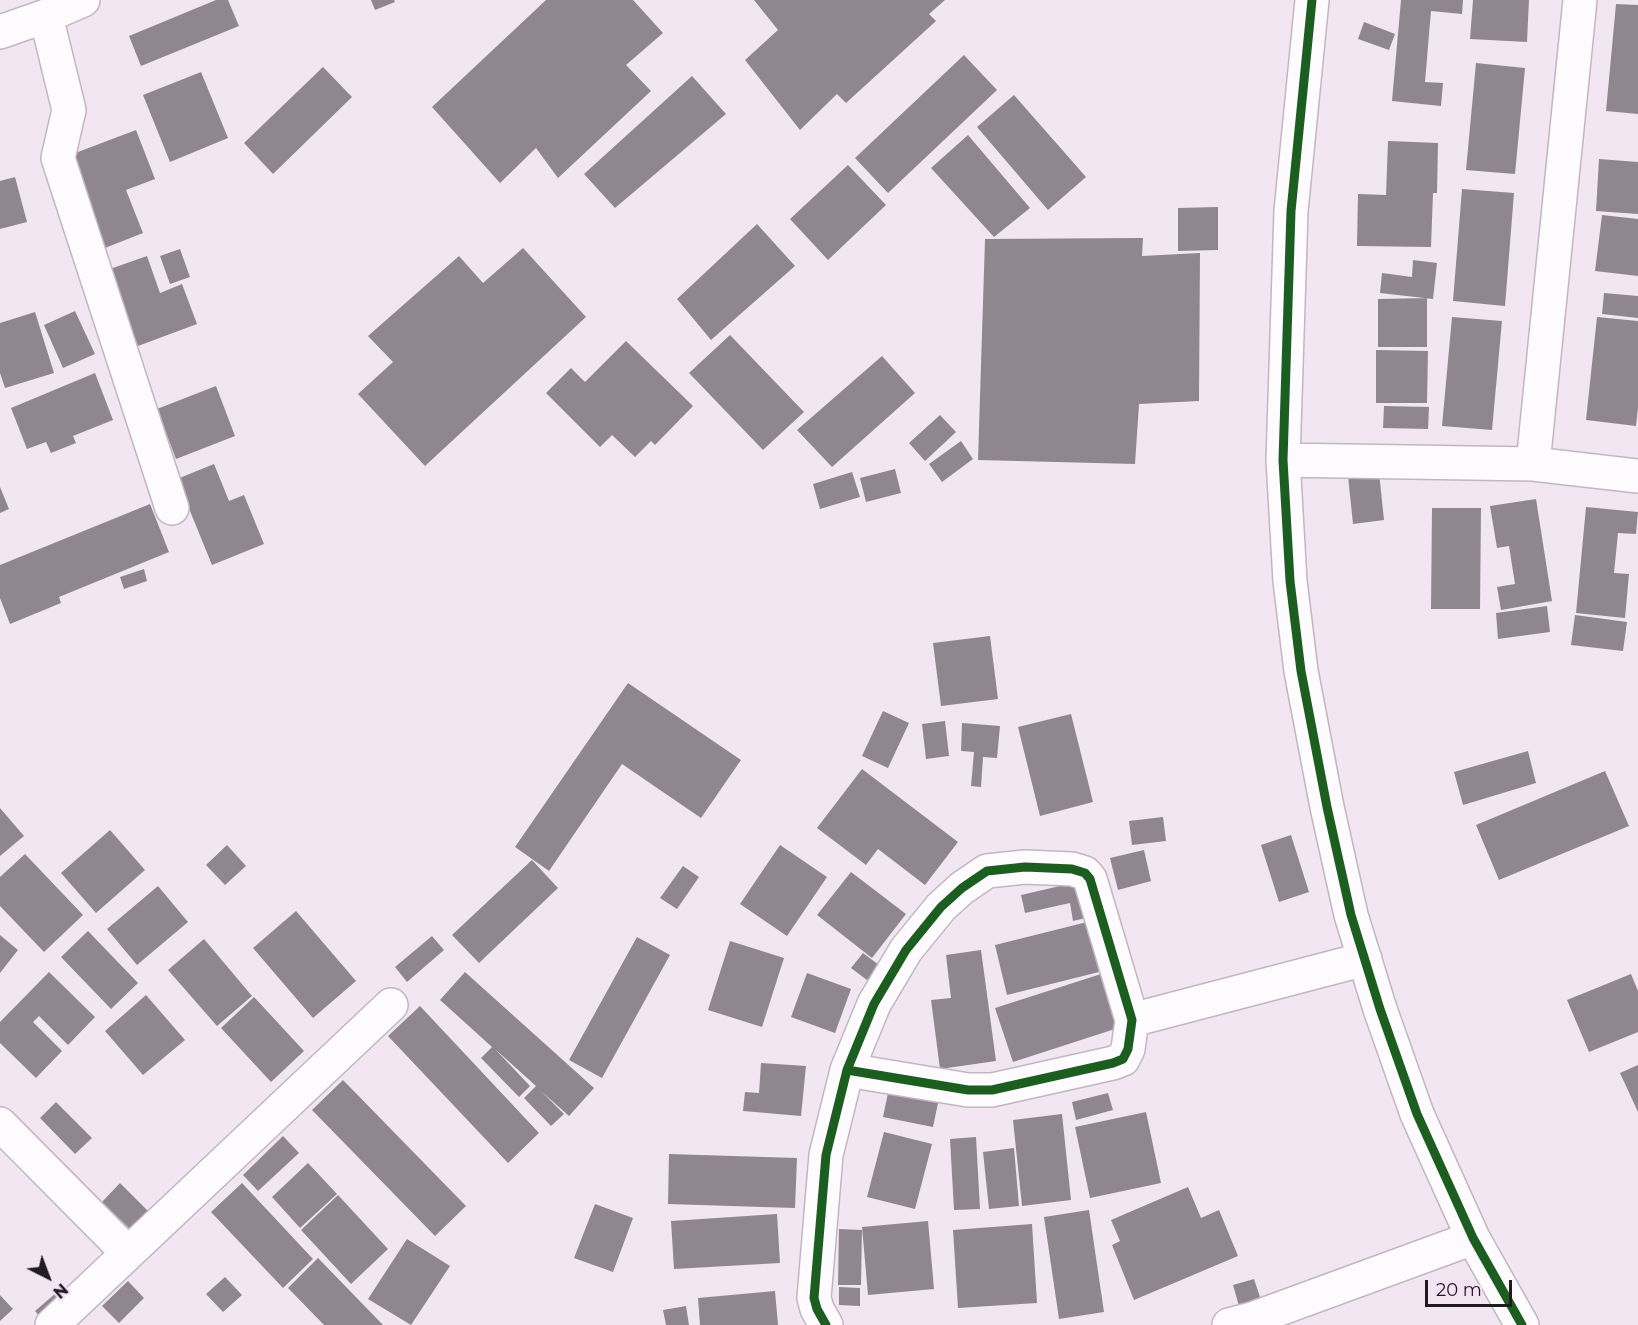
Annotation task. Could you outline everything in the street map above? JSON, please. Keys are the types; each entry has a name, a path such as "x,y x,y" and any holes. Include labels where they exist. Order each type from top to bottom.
{"street":[{"path":"0,32 83,0"},
{"path":"1312,0 1292,211 1283,460 1290,581 1301,671 1351,915 1380,1009 1418,1114 1473,1238 1522,1325"},
{"path":"1533,464 1580,0"},
{"path":"46,16 69,110 58,158 172,508"},
{"path":"1283,460 1533,464 1638,476"},
{"path":"826,1325 817,1310 814,1299 826,1155 847,1070 874,1004 906,950 941,907 962,888 987,871 1025,867 1072,869 1085,873 1090,879 1132,1020 1128,1049 1123,1059 1113,1064 992,1090 968,1090 847,1070"},
{"path":"1132,1020 1365,959"},
{"path":"52,1325 391,1005"},
{"path":"0,1124 128,1253"},
{"path":"1229,1325 1252,1319 1473,1238"}],"building":[{"path":"216,0 228,0 239,26 141,66 129,36"},
{"path":"371,0 394,0 395,2 375,10"},
{"path":"546,0 633,0 663,33 626,65 651,91 558,178 536,148 500,183 432,107"},
{"path":"754,0 945,0 929,14 936,21 846,103 837,94 800,130 745,60 778,30"},
{"path":"1401,0 1463,0 1462,14 1431,11 1425,82 1443,83 1441,106 1392,101"},
{"path":"1473,0 1529,0 1527,42 1470,39"},
{"path":"1616,4 1638,5 1638,114 1606,111"},
{"path":"1364,22 1395,34 1389,50 1358,39"},
{"path":"964,55 997,90 888,193 855,158"},
{"path":"1476,63 1525,68 1515,174 1466,170"},
{"path":"323,67 352,97 273,174 244,143"},
{"path":"201,72 228,138 170,162 143,95"},
{"path":"692,76 726,114 615,208 584,174"},
{"path":"1014,95 1086,177 1048,210 977,127"},
{"path":"136,130 155,179 126,190 143,233 105,248 70,155"},
{"path":"968,135 1030,208 994,237 931,168"},
{"path":"1388,141 1438,143 1437,193 1433,193 1431,247 1357,246 1358,194 1386,195"},
{"path":"1599,159 1638,162 1638,214 1596,211"},
{"path":"848,165 886,205 828,260 790,219"},
{"path":"15,177 27,222 0,229 0,181"},
{"path":"1462,189 1514,193 1505,306 1453,301"},
{"path":"1218,207 1218,250 1178,251 1178,208"},
{"path":"1602,215 1638,219 1638,276 1595,271"},
{"path":"757,224 795,266 711,340 677,299"},
{"path":"1143,238 1142,256 1200,253 1199,401 1139,404 1135,464 978,460 985,239"},
{"path":"523,248 586,317 425,466 358,394 393,362 368,336 459,256 483,283"},
{"path":"180,249 190,277 170,284 160,256"},
{"path":"147,256 160,293 182,284 197,324 138,346 110,269"},
{"path":"1413,260 1437,263 1433,299 1380,293 1382,273 1412,277"},
{"path":"1604,293 1638,296 1638,318 1602,314"},
{"path":"1427,298 1427,347 1378,347 1378,299"},
{"path":"75,311 95,354 63,368 44,325"},
{"path":"35,312 54,373 5,388 0,373 0,323"},
{"path":"1452,317 1502,321 1492,430 1442,426"},
{"path":"1597,317 1638,321 1636,426 1586,420"},
{"path":"730,335 804,412 763,450 689,373"},
{"path":"626,341 693,406 655,445 651,441 635,457 612,435 600,447 546,393 571,368 585,382"},
{"path":"1376,350 1428,351 1427,403 1376,403"},
{"path":"882,356 915,393 832,467 797,430"},
{"path":"95,373 113,420 73,436 76,443 51,453 46,442 27,449 11,408"},
{"path":"216,386 235,436 176,459 157,409"},
{"path":"1384,406 1429,407 1428,429 1383,428"},
{"path":"940,415 956,432 925,461 909,443"},
{"path":"961,441 973,459 942,482 929,464"},
{"path":"214,464 229,501 244,495 264,544 212,565 177,479"},
{"path":"895,469 901,493 866,502 860,478"},
{"path":"852,472 860,497 820,509 813,484"},
{"path":"1379,472 1384,520 1353,524 1348,476"},
{"path":"0,487 9,509 0,513"},
{"path":"1536,499 1552,601 1501,610 1497,587 1515,584 1509,546 1497,548 1490,506"},
{"path":"150,504 169,552 59,597 61,603 10,624 0,598 0,565"},
{"path":"1586,507 1638,512 1636,534 1618,533 1614,573 1629,574 1625,618 1576,613"},
{"path":"1432,508 1481,508 1480,609 1431,609"},
{"path":"144,569 147,581 124,589 120,577"},
{"path":"1547,606 1550,632 1498,639 1496,613"},
{"path":"1575,615 1627,622 1623,651 1571,645"},
{"path":"990,636 998,699 941,706 933,643"},
{"path":"628,683 741,760 701,818 622,764 549,871 515,847"},
{"path":"883,711 909,723 888,768 862,756"},
{"path":"1071,714 1093,802 1040,816 1018,727"},
{"path":"945,721 949,756 926,759 922,724"},
{"path":"962,723 1000,726 997,758 983,757 981,787 971,786 974,752 961,751"},
{"path":"1528,751 1536,783 1463,805 1454,772"},
{"path":"862,769 958,842 925,885 878,849 866,865 817,828"},
{"path":"1605,771 1629,826 1499,880 1476,825"},
{"path":"0,808 24,836 0,856"},
{"path":"1163,817 1166,841 1132,845 1129,821"},
{"path":"110,830 145,870 96,913 61,873"},
{"path":"1291,835 1309,892 1279,902 1261,845"},
{"path":"227,845 246,866 225,885 206,865"},
{"path":"780,845 827,877 787,936 740,904"},
{"path":"1144,850 1151,881 1118,890 1110,858"},
{"path":"25,854 83,915 44,952 0,906 0,877"},
{"path":"532,860 558,888 479,963 452,935"},
{"path":"683,866 699,877 677,909 660,898"},
{"path":"851,872 906,914 872,958 817,915"},
{"path":"1086,880 1094,916 1073,921 1070,903 1025,913 1021,895"},
{"path":"158,886 188,922 137,965 107,929"},
{"path":"296,911 356,981 313,1018 253,948"},
{"path":"1087,922 1099,972 1007,995 995,945"},
{"path":"88,931 138,983 111,1009 61,957"},
{"path":"0,935 18,950 0,973"},
{"path":"432,936 444,950 407,982 395,967"},
{"path":"637,937 670,955 602,1078 569,1060"},
{"path":"204,939 252,996 217,1026 168,970"},
{"path":"730,941 784,958 762,1027 708,1010"},
{"path":"981,950 996,1061 940,1069 931,1000 951,998 946,955"},
{"path":"863,953 879,965 867,980 851,968"},
{"path":"49,972 95,1017 68,1045 39,1016 33,1022 62,1051 36,1078 0,1043 0,1022"},
{"path":"465,972 594,1088 569,1116 541,1091 564,1114 551,1126 524,1098 536,1086 495,1049 530,1086 519,1097 481,1058 492,1047 440,1000"},
{"path":"807,973 851,989 835,1033 791,1017"},
{"path":"1101,974 1118,1028 1013,1062 995,1008"},
{"path":"1631,974 1638,991 1638,1032 1589,1052 1567,1000"},
{"path":"146,995 185,1040 143,1075 105,1031"},
{"path":"254,997 304,1051 271,1082 221,1028"},
{"path":"420,1006 539,1133 508,1163 388,1036"},
{"path":"761,1063 806,1066 801,1116 743,1111 745,1092 759,1093"},
{"path":"1638,1065 1638,1112 1620,1073"},
{"path":"343,1080 466,1206 435,1236 312,1110"},
{"path":"888,1093 938,1103 933,1127 883,1117"},
{"path":"1108,1093 1113,1110 1076,1120 1072,1102"},
{"path":"56,1102 92,1138 75,1154 40,1118"},
{"path":"1146,1112 1161,1183 1090,1198 1075,1127"},
{"path":"1062,1114 1071,1200 1022,1206 1013,1120"},
{"path":"884,1132 932,1144 915,1209 867,1197"},
{"path":"283,1136 299,1153 258,1191 243,1175"},
{"path":"976,1137 980,1209 954,1210 950,1139"},
{"path":"1014,1148 1019,1206 989,1209 983,1152"},
{"path":"669,1154 797,1158 795,1208 668,1204"},
{"path":"308,1163 337,1194 300,1228 272,1197"},
{"path":"120,1183 148,1211 130,1229 102,1202"},
{"path":"242,1183 313,1259 283,1288 211,1212"},
{"path":"1188,1187 1201,1218 1219,1210 1238,1256 1134,1300 1112,1245 1120,1241 1111,1220"},
{"path":"338,1195 388,1249 351,1284 301,1230"},
{"path":"595,1204 633,1218 613,1272 574,1258"},
{"path":"1089,1210 1104,1312 1059,1319 1044,1217"},
{"path":"777,1214 780,1263 674,1269 671,1221"},
{"path":"928,1221 934,1289 868,1295 862,1227"},
{"path":"1032,1224 1037,1303 958,1308 953,1230"},
{"path":"839,1229 862,1230 861,1285 838,1285"},
{"path":"407,1239 450,1266 411,1325 368,1299"},
{"path":"318,1258 383,1325 324,1325 288,1288"},
{"path":"225,1277 242,1295 223,1312 206,1294"},
{"path":"1254,1279 1261,1300 1239,1306 1233,1285"},
{"path":"128,1281 144,1298 119,1323 102,1306"},
{"path":"63,1287 73,1299 45,1323 35,1311"},
{"path":"839,1287 860,1288 860,1306 839,1305"},
{"path":"775,1291 778,1325 700,1325 698,1298"},
{"path":"0,1295 13,1309 0,1321"},
{"path":"686,1306 689,1325 666,1325 663,1310"}],"cycle path":[{"path":"1312,0 1291,211 1283,460 1290,581 1301,671 1327,807 1351,915 1380,1009 1417,1114 1473,1238 1522,1325"},
{"path":"826,1325 814,1298 826,1155 847,1070 874,1004 906,950 941,907 962,888 987,871 1025,867 1072,869 1085,873 1090,879 1132,1020 1128,1049 1123,1059 992,1090 968,1090 847,1070"}]}
